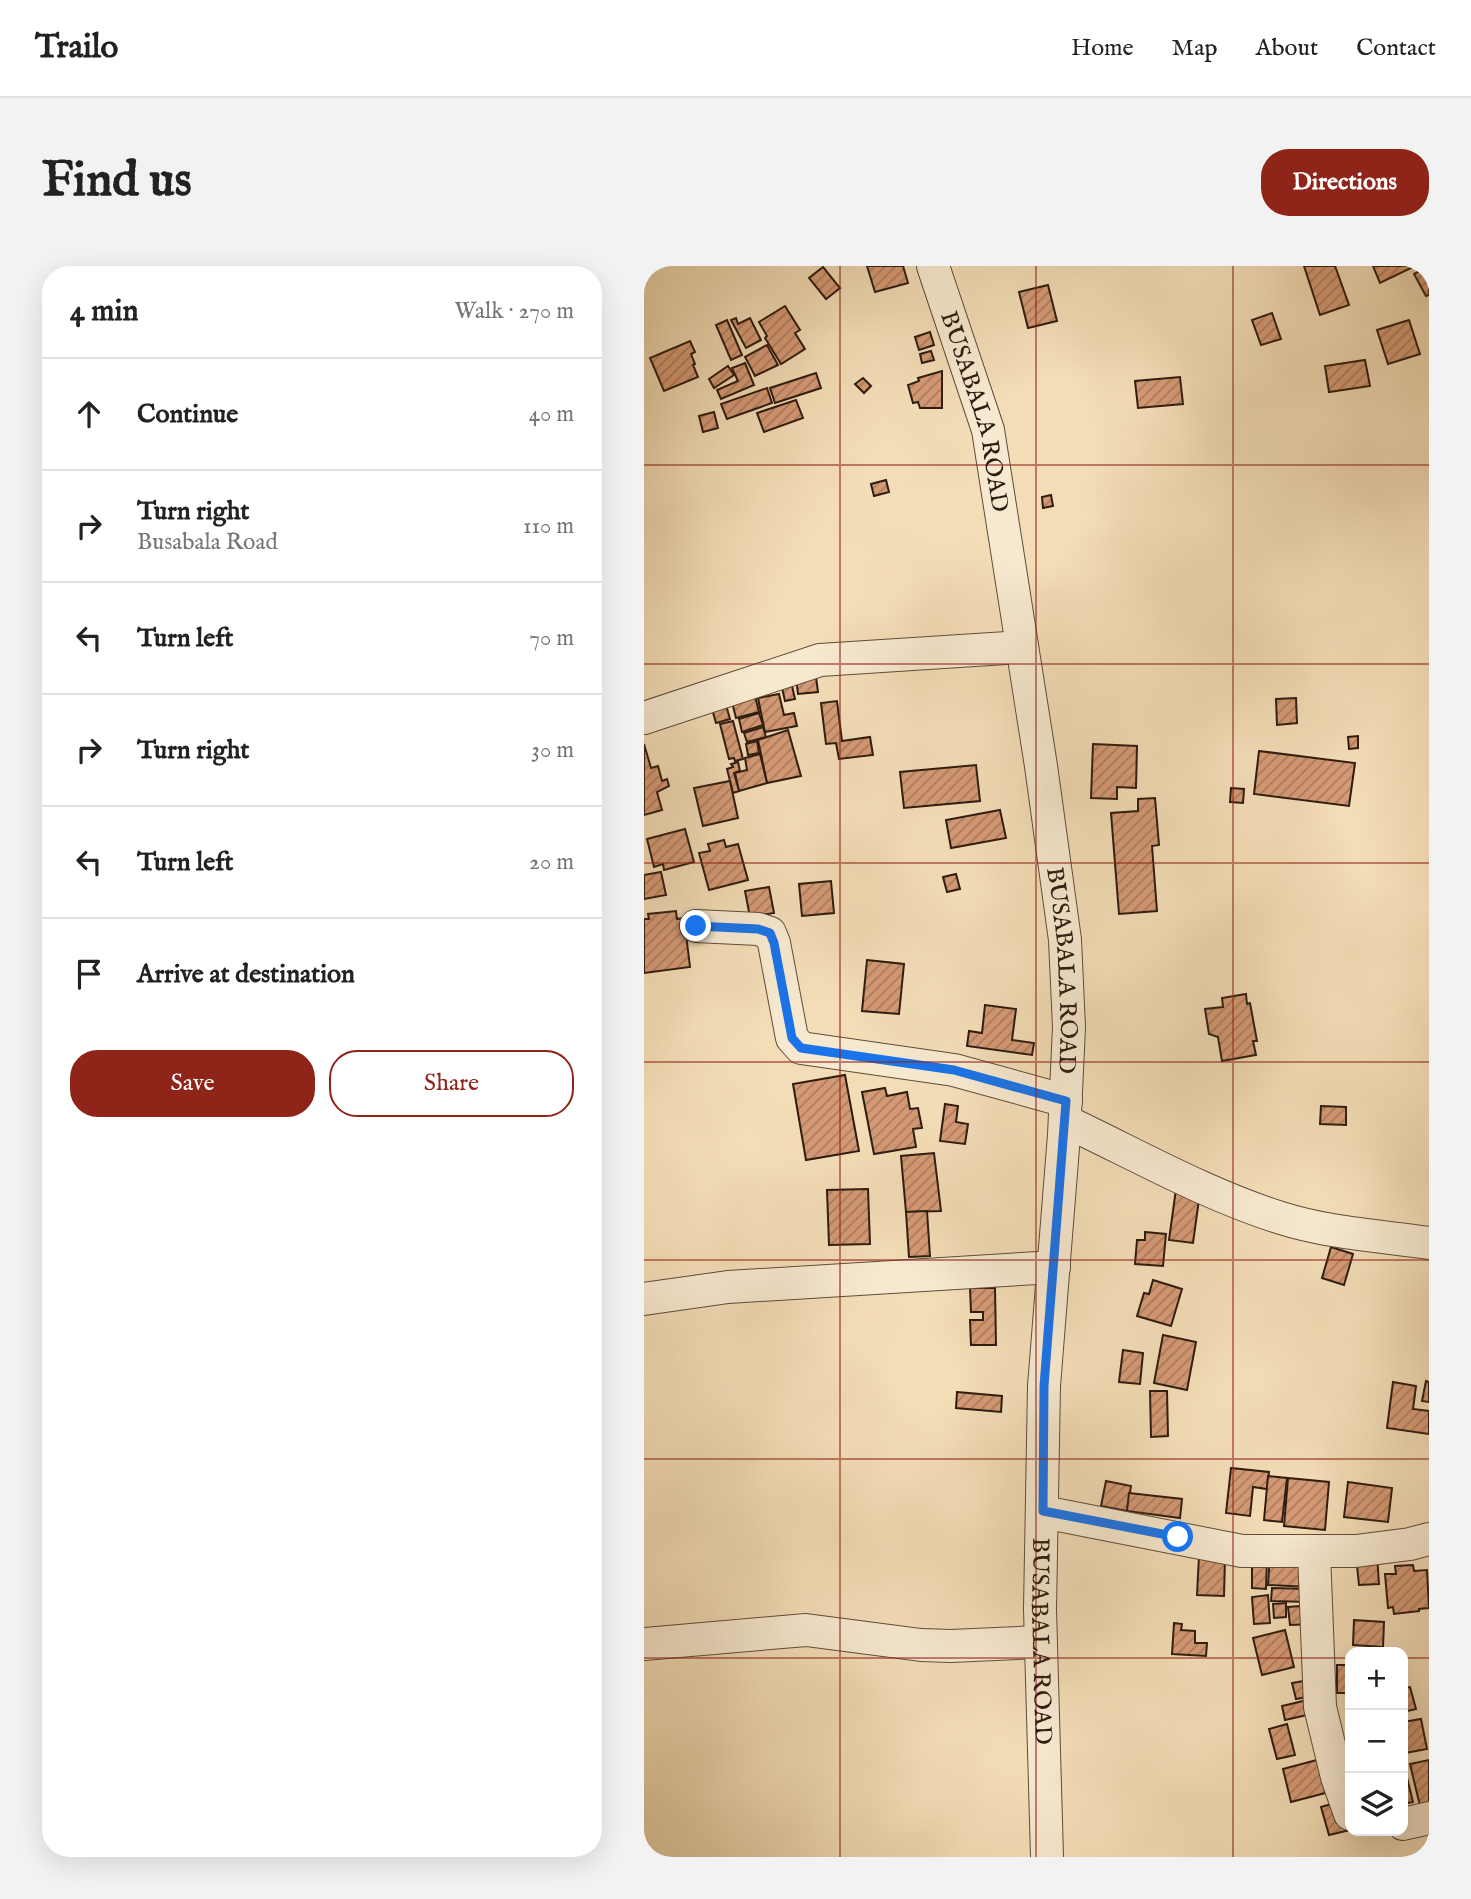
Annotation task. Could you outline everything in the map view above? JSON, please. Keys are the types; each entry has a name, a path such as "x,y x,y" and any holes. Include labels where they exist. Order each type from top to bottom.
{"street":[{"name":"BUSABALA ROAD","path":"933,266 988,430 1065,940 1069,1027 1044,1386 1040,1642 1047,1857"},
{"path":"644,718 820,660 1022,648"},
{"path":"696,926 758,929 770,933 792,1038 801,1048 954,1070 1065,1111 1232,1200 1282,1218 1324,1228 1429,1243"},
{"path":"644,1299 728,1287 1054,1267"},
{"path":"1043,1511 1242,1551 1356,1551 1429,1539"},
{"path":"1314,1552 1320,1707 1345,1800"},
{"path":"644,1644 806,1630 921,1645 1040,1642"},
{"path":"1408,1823 1429,1818"}],"building":[{"path":"867,266 903,266 908,283 875,292"},
{"path":"1304,266 1335,266 1349,305 1320,315"},
{"path":"1373,266 1415,266 1380,283"},
{"path":"1429,266 1429,295 1426,296 1414,274"},
{"path":"823,267 840,288 826,299 809,278"},
{"path":"1048,285 1057,321 1028,328 1019,292"},
{"path":"785,306 800,330 795,333 805,349 781,364 765,338 767,336 759,322"},
{"path":"1272,313 1281,339 1261,345 1252,320"},
{"path":"736,318 738,324 750,318 761,340 746,348 731,320"},
{"path":"727,320 742,355 731,360 716,325"},
{"path":"1409,320 1420,354 1388,364 1377,330"},
{"path":"930,332 934,345 919,350 915,337"},
{"path":"690,341 695,352 691,354 698,377 664,391 650,358"},
{"path":"767,345 778,365 755,376 745,357"},
{"path":"931,351 934,360 922,363 920,354"},
{"path":"1365,360 1370,386 1329,392 1325,366"},
{"path":"745,363 754,385 721,399 717,390 738,381 732,368"},
{"path":"728,366 734,375 714,388 709,379"},
{"path":"942,371 942,408 920,408 918,402 913,403 908,385 919,381 918,378"},
{"path":"816,373 821,388 775,403 770,388"},
{"path":"1180,377 1183,404 1138,408 1135,381"},
{"path":"863,378 871,386 864,393 855,384"},
{"path":"767,388 772,403 727,419 721,404"},
{"path":"796,400 803,418 764,432 757,413"},
{"path":"714,412 718,428 703,432 699,416"},
{"path":"886,480 889,492 874,496 871,484"},
{"path":"1051,495 1053,506 1043,508 1042,497"},
{"path":"790,677 795,699 785,701 780,679"},
{"path":"816,677 818,692 798,694 796,679"},
{"path":"753,688 759,712 736,718 730,694"},
{"path":"779,694 784,715 794,713 797,726 765,732 758,698"},
{"path":"1296,698 1297,723 1277,725 1276,699"},
{"path":"837,701 842,741 870,737 873,755 839,759 836,743 826,744 821,703"},
{"path":"726,705 730,719 716,723 712,709"},
{"path":"759,713 763,725 742,732 739,719"},
{"path":"733,721 743,759 735,761 734,758 729,759 720,724"},
{"path":"763,727 766,737 747,742 744,733"},
{"path":"788,730 801,776 767,783 758,740"},
{"path":"1358,736 1358,748 1349,749 1348,737"},
{"path":"757,741 759,753 748,755 746,744"},
{"path":"644,744 651,768 658,766 662,781 667,779 669,786 657,792 662,810 644,815"},
{"path":"1093,744 1137,746 1136,788 1117,787 1117,799 1091,798"},
{"path":"1259,751 1355,763 1349,806 1254,794"},
{"path":"760,754 767,783 739,791 735,773 747,770 745,758"},
{"path":"738,762 740,771 734,773 739,791 733,793 727,769"},
{"path":"976,765 980,801 904,808 900,772"},
{"path":"730,781 738,818 703,826 694,788"},
{"path":"1231,788 1244,789 1243,803 1230,802"},
{"path":"1155,798 1159,845 1152,846 1157,911 1119,914 1111,813 1138,811 1138,799"},
{"path":"1000,810 1006,838 951,848 946,820"},
{"path":"685,829 694,862 664,870 663,864 654,867 647,839"},
{"path":"724,840 726,847 738,844 748,880 709,890 699,853 710,851 708,844"},
{"path":"661,872 666,895 644,899 644,875"},
{"path":"956,874 960,889 947,892 943,877"},
{"path":"831,881 834,913 802,916 799,884"},
{"path":"769,887 774,913 750,917 745,891"},
{"path":"676,911 677,919 684,918 690,967 644,973 644,919 649,919 648,914"},
{"path":"867,960 904,964 899,1014 862,1011"},
{"path":"1246,994 1257,1041 1253,1041 1256,1055 1222,1061 1218,1037 1209,1034 1205,1009 1223,1007 1222,998"},
{"path":"985,1005 1016,1009 1012,1040 1034,1043 1032,1055 967,1046 969,1031 982,1033"},
{"path":"845,1075 859,1151 806,1160 793,1084"},
{"path":"885,1088 887,1096 907,1092 910,1109 918,1108 922,1128 913,1129 916,1147 874,1154 862,1092"},
{"path":"945,1104 958,1106 956,1122 968,1124 965,1144 940,1141"},
{"path":"1321,1106 1346,1107 1346,1125 1320,1124"},
{"path":"934,1153 941,1211 906,1212 901,1156"},
{"path":"868,1189 870,1244 829,1245 827,1190"},
{"path":"1176,1189 1200,1192 1193,1243 1169,1240"},
{"path":"927,1211 930,1256 909,1257 906,1212"},
{"path":"1145,1232 1166,1234 1163,1266 1135,1264 1137,1240 1145,1240"},
{"path":"1331,1247 1353,1254 1344,1285 1322,1278"},
{"path":"1153,1280 1182,1289 1171,1326 1137,1316 1144,1293 1149,1294"},
{"path":"970,1288 995,1288 996,1345 971,1345 970,1320 983,1320 983,1312 971,1312"},
{"path":"1163,1335 1196,1342 1187,1390 1154,1383"},
{"path":"1123,1350 1143,1353 1140,1384 1119,1382"},
{"path":"1426,1381 1429,1382 1429,1402 1422,1401"},
{"path":"1393,1382 1416,1386 1413,1409 1429,1411 1429,1434 1387,1428"},
{"path":"1150,1391 1167,1391 1168,1436 1151,1437"},
{"path":"957,1392 1002,1396 1001,1412 956,1408"},
{"path":"1231,1468 1269,1472 1267,1489 1253,1487 1250,1516 1226,1513"},
{"path":"1268,1476 1287,1478 1282,1522 1264,1520"},
{"path":"1288,1478 1329,1482 1325,1530 1284,1526"},
{"path":"1106,1481 1131,1486 1127,1511 1101,1506"},
{"path":"1348,1482 1392,1488 1388,1522 1344,1517"},
{"path":"1129,1493 1182,1499 1180,1518 1127,1511"},
{"path":"1377,1554 1379,1584 1359,1585 1356,1556"},
{"path":"1270,1555 1309,1557 1308,1587 1268,1585"},
{"path":"1199,1556 1225,1558 1224,1596 1197,1595"},
{"path":"1252,1558 1267,1558 1266,1589 1252,1588"},
{"path":"1413,1565 1414,1571 1427,1570 1429,1608 1394,1614 1393,1607 1388,1608 1385,1574 1396,1574 1395,1566"},
{"path":"1272,1588 1309,1589 1309,1602 1271,1601"},
{"path":"1268,1595 1270,1623 1254,1624 1252,1597"},
{"path":"1286,1603 1286,1617 1274,1618 1273,1604"},
{"path":"1313,1605 1314,1624 1290,1625 1288,1607"},
{"path":"1354,1620 1384,1622 1383,1647 1353,1645"},
{"path":"1174,1623 1182,1624 1181,1630 1195,1631 1195,1643 1207,1643 1206,1656 1172,1654"},
{"path":"1285,1630 1294,1667 1262,1675 1253,1638"},
{"path":"1337,1665 1345,1665 1345,1693 1337,1693"},
{"path":"1315,1679 1318,1695 1296,1699 1292,1683"},
{"path":"1408,1687 1416,1709 1408,1711 1408,1710"},
{"path":"1316,1698 1320,1712 1285,1720 1282,1706"},
{"path":"1421,1719 1427,1749 1408,1752 1408,1721"},
{"path":"1287,1724 1295,1755 1277,1759 1269,1729"},
{"path":"1328,1757 1337,1790 1291,1802 1283,1769"},
{"path":"1429,1760 1429,1803 1420,1806 1410,1764"},
{"path":"1408,1782 1413,1802 1408,1803"},
{"path":"1342,1801 1345,1831 1329,1835 1321,1807"}],"route":[{"path":"696,926 758,929 770,933 792,1038 801,1048 954,1070 1066,1101 1044,1386 1043,1511 1178,1537"}]}
